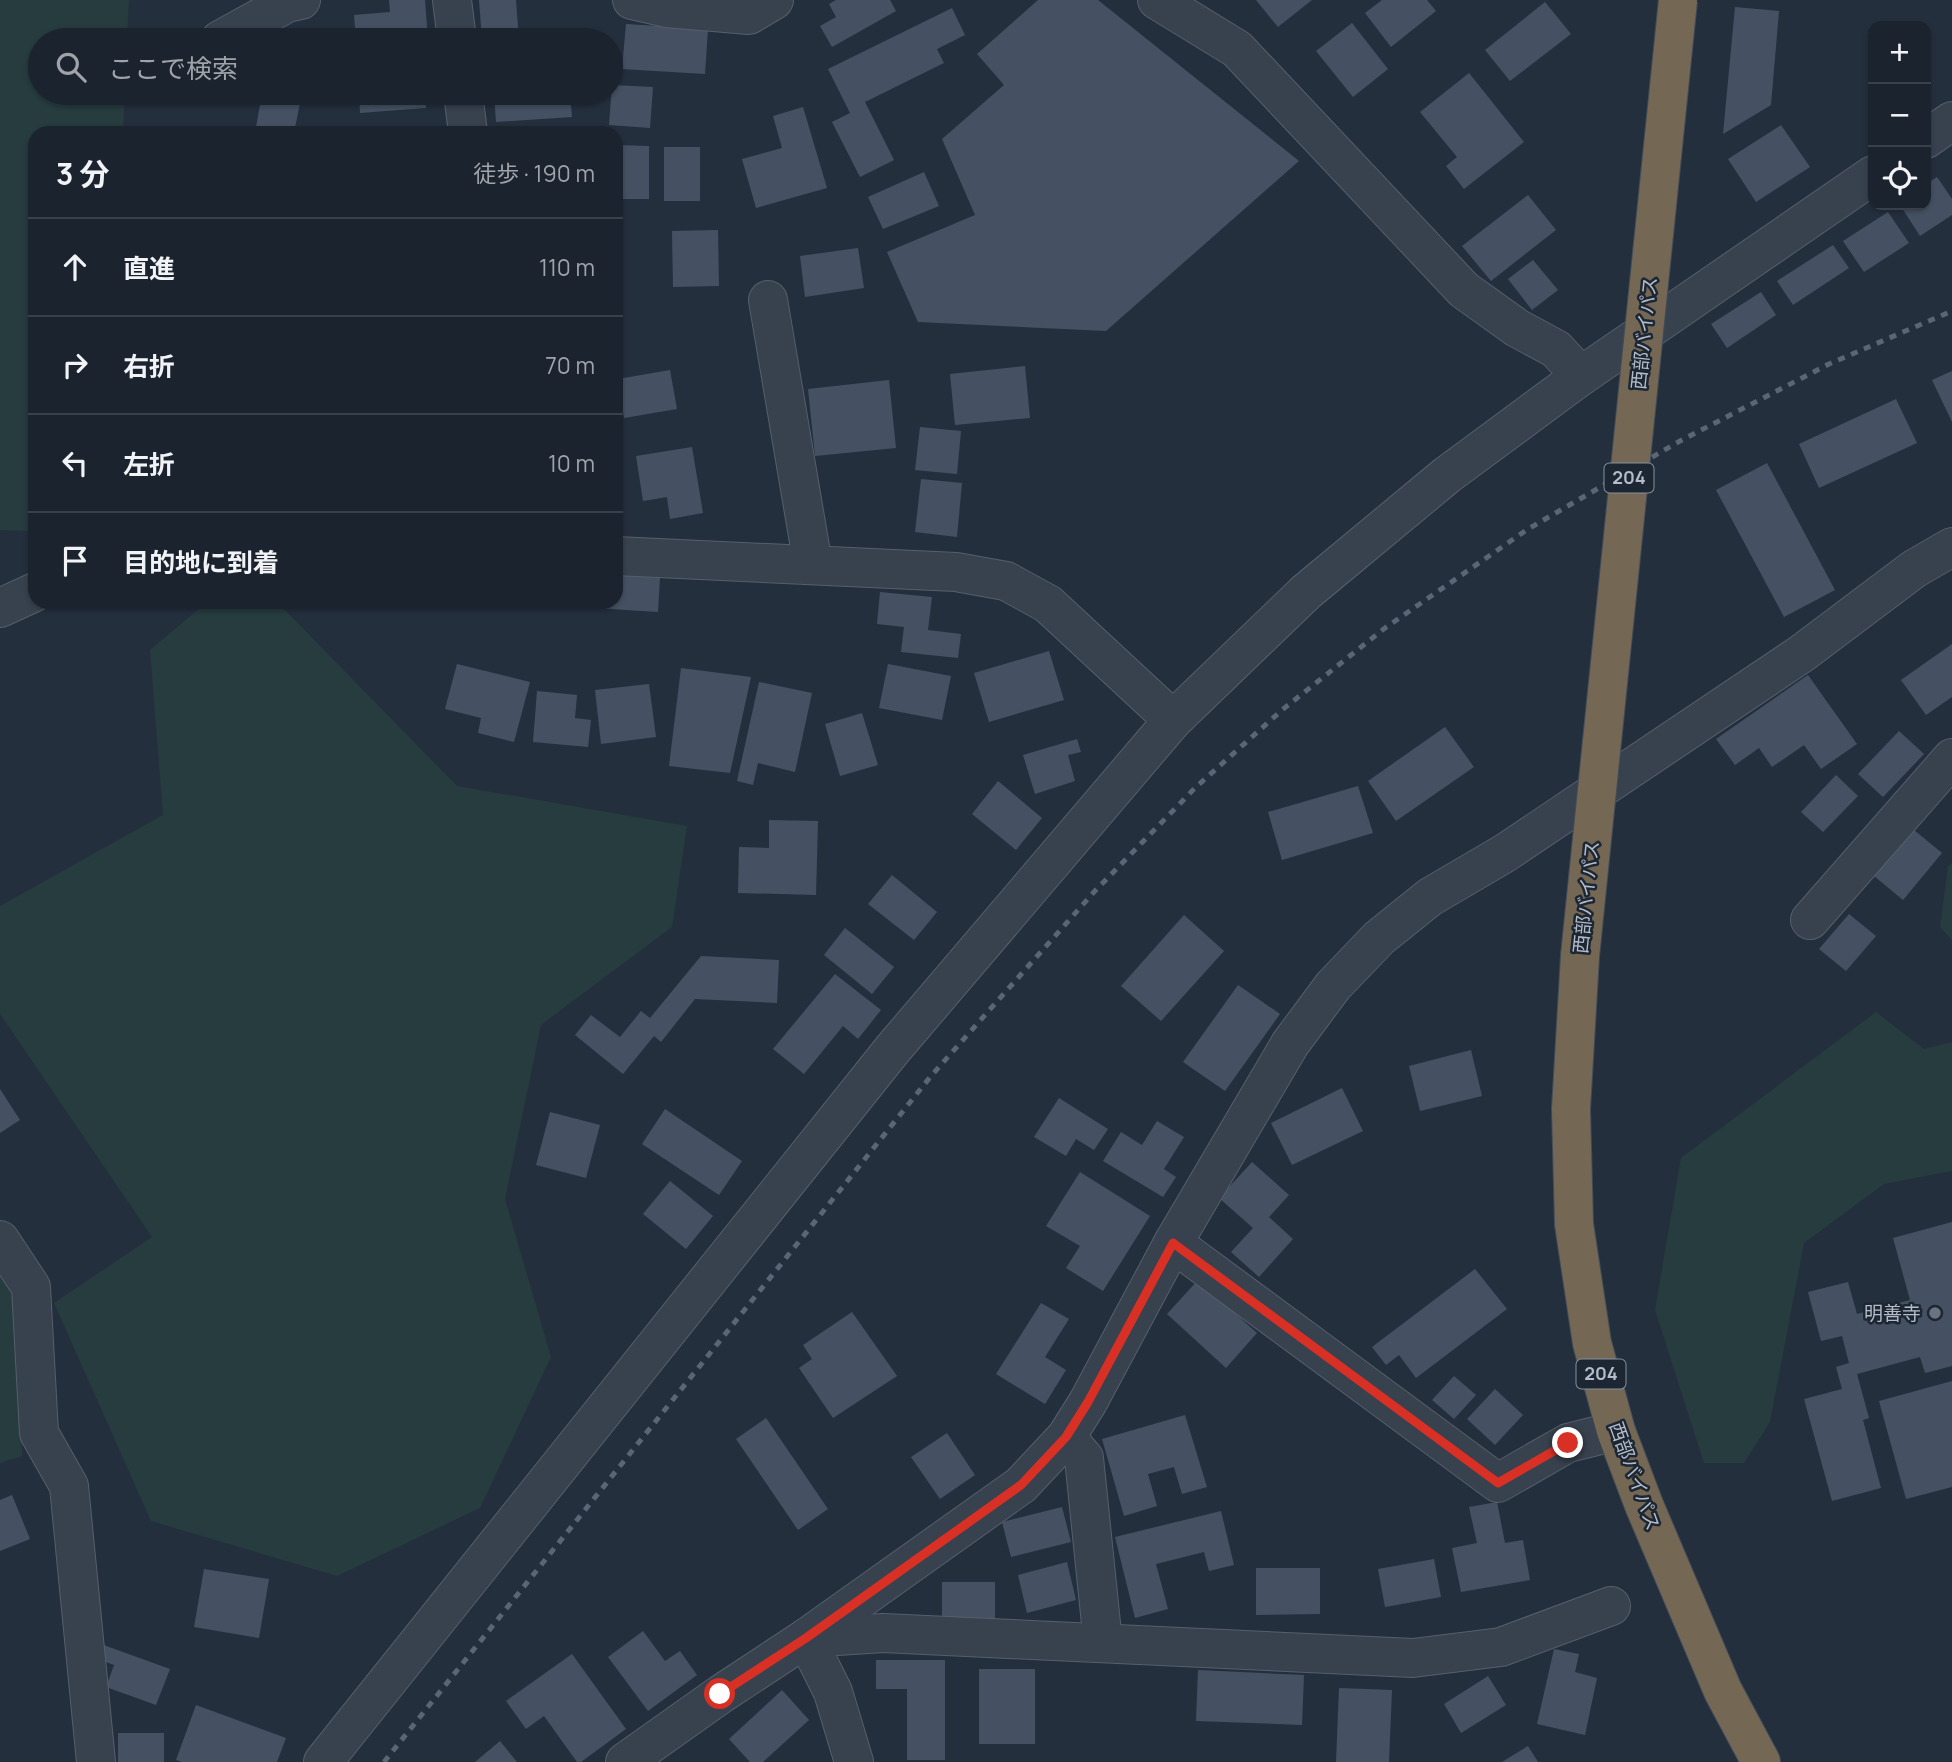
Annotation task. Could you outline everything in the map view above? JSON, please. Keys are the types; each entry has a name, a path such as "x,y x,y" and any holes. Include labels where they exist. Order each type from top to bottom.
{"highway":[{"name":"西部バイパス","path":"1678,0 1580,956 1571,1109 1574,1224 1592,1343 1616,1431 1644,1505 1723,1691 1761,1762"}],"street":[{"path":"242,28 288,3 300,0"},
{"path":"452,0 456,28"},
{"path":"632,0 667,8 749,15 774,0"},
{"path":"1157,0 1237,49 1464,290 1517,328 1556,349 1581,376"},
{"path":"464,105 467,126"},
{"path":"1931,136 1952,121"},
{"path":"323,1762 892,1049 1172,720 1306,593 1447,475 1581,376 1868,178"},
{"path":"768,300 813,565"},
{"path":"625,1762 720,1694 806,1638 1021,1485 1066,1437 1088,1402 1173,1243 1290,1044 1334,986 1379,938 1430,897 1505,853 1801,654 1914,569 1952,547"},
{"path":"623,556 956,572 1006,581 1048,604 1172,720"},
{"path":"0,608 28,595"},
{"path":"1810,920 1952,758"},
{"path":"0,1240 31,1287 38,1433 69,1486 96,1762"},
{"path":"1173,1243 1498,1483 1568,1443 1616,1431"},
{"path":"1066,1437 1084,1458 1103,1643"},
{"path":"806,1638 883,1633 1413,1658 1501,1647 1611,1606"},
{"path":"806,1638 833,1692 854,1762"}],"green space":[{"path":"0,0 129,0 128,28 28,28 28,105 124,105 123,126 28,126 28,531 0,530"},
{"path":"199,609 284,609 457,786 687,826 672,927 541,1025 505,1199 551,1357 480,1508 337,1576 151,1521 54,1303 152,1237 0,1014 0,906 163,815 150,650"},
{"path":"1952,863 1952,940 1940,927 1948,866"},
{"path":"1876,1012 1924,1049 1952,1042 1952,1171 1884,1184 1804,1243 1770,1422 1744,1463 1704,1463 1655,1310 1681,1158"},
{"path":"0,1272 18,1298 22,1456 0,1463"}],"building":[{"path":"389,0 425,0 427,28 355,28 354,15 390,12"},
{"path":"479,0 516,0 518,28 481,28"},
{"path":"836,0 890,0 896,11 832,47 820,26 836,17 829,4"},
{"path":"1038,0 1098,0 1299,161 1106,331 918,322 887,252 975,215 942,139 1004,85 977,54"},
{"path":"1256,0 1312,0 1278,27"},
{"path":"1382,0 1427,0 1436,11 1391,47 1365,13"},
{"path":"1545,2 1571,34 1510,81 1485,50"},
{"path":"1735,7 1779,11 1771,105 1723,134"},
{"path":"952,8 965,35 937,49 944,63 865,102 894,160 860,177 832,122 850,113 828,69"},
{"path":"1352,23 1388,69 1353,97 1316,51"},
{"path":"626,24 708,29 705,74 623,69"},
{"path":"1469,73 1524,142 1464,189 1446,166 1457,157 1420,112"},
{"path":"623,86 653,87 650,128 609,125 610,105 623,105"},
{"path":"260,105 300,105 295,126 256,126"},
{"path":"360,105 426,105 426,108 360,113"},
{"path":"495,105 571,105 572,117 496,122"},
{"path":"803,107 827,188 756,208 742,159 782,148 773,116"},
{"path":"1781,125 1810,167 1756,202 1728,159"},
{"path":"623,145 649,146 649,199 623,199"},
{"path":"664,147 700,147 700,201 664,201"},
{"path":"924,172 939,206 883,229 868,197"},
{"path":"1937,177 1952,199 1952,215 1920,236 1903,210 1931,210 1931,181"},
{"path":"1528,195 1556,230 1491,281 1462,246"},
{"path":"1888,212 1909,243 1864,272 1843,241"},
{"path":"718,230 719,286 673,287 672,231"},
{"path":"1833,245 1849,268 1793,305 1777,281"},
{"path":"858,248 864,288 805,297 800,256"},
{"path":"1533,260 1558,290 1532,310 1508,279"},
{"path":"1761,292 1776,315 1727,348 1711,324"},
{"path":"1025,366 1030,418 955,425 950,374"},
{"path":"670,370 677,409 624,418 623,378"},
{"path":"1952,371 1952,422 1932,380"},
{"path":"889,380 896,448 815,456 808,389"},
{"path":"1896,399 1917,443 1819,488 1799,444"},
{"path":"920,427 961,431 957,474 915,470"},
{"path":"692,447 703,513 670,519 667,497 643,501 636,456"},
{"path":"1767,463 1835,590 1784,617 1716,490"},
{"path":"921,479 962,483 957,537 915,532"},
{"path":"623,575 660,578 658,612 611,609 623,609"},
{"path":"880,592 932,597 928,630 961,634 958,658 901,652 904,627 877,624"},
{"path":"1952,644 1952,697 1926,715 1901,680"},
{"path":"1049,651 1064,700 989,722 974,673"},
{"path":"457,664 530,682 514,742 478,733 481,718 445,709"},
{"path":"888,664 951,676 942,720 879,708"},
{"path":"681,668 751,677 730,773 669,766"},
{"path":"1808,675 1857,744 1821,769 1804,745 1772,767 1759,748 1735,765 1716,739"},
{"path":"759,682 812,693 795,772 758,763 753,785 737,781"},
{"path":"649,684 656,737 601,744 595,690"},
{"path":"537,691 577,695 575,718 591,720 588,747 533,742"},
{"path":"862,713 878,765 840,776 825,724"},
{"path":"1445,727 1474,767 1396,821 1368,781"},
{"path":"1899,731 1924,754 1883,797 1858,774"},
{"path":"1077,739 1081,752 1068,755 1075,781 1035,794 1023,755"},
{"path":"1836,775 1858,796 1823,832 1801,812"},
{"path":"998,781 1042,818 1016,850 972,814"},
{"path":"1358,786 1373,833 1282,860 1268,812"},
{"path":"769,820 818,821 816,895 738,893 739,847 769,848"},
{"path":"1914,830 1942,853 1903,900 1874,876"},
{"path":"892,875 937,912 914,940 868,904"},
{"path":"1849,914 1876,936 1846,971 1819,949"},
{"path":"1184,915 1224,951 1161,1021 1121,986"},
{"path":"845,928 894,967 872,994 824,955"},
{"path":"701,956 779,960 777,1003 695,999 661,1042 654,1036 623,1074 575,1035 591,1015 620,1037 641,1011 650,1018"},
{"path":"835,974 881,1010 858,1039 843,1026 804,1074 773,1049"},
{"path":"1238,985 1280,1014 1225,1091 1183,1062"},
{"path":"1471,1050 1482,1096 1420,1111 1409,1066"},
{"path":"1342,1088 1363,1131 1292,1165 1271,1123"},
{"path":"0,1089 20,1120 0,1133"},
{"path":"1059,1098 1108,1129 1094,1150 1076,1139 1066,1156 1034,1137"},
{"path":"665,1109 742,1161 719,1195 642,1144"},
{"path":"550,1112 600,1125 586,1178 536,1165"},
{"path":"1157,1121 1184,1137 1164,1169 1176,1177 1163,1197 1103,1161 1121,1132 1142,1145"},
{"path":"1252,1162 1289,1195 1269,1217 1293,1239 1259,1277 1231,1252 1253,1228 1219,1198"},
{"path":"1080,1172 1150,1216 1103,1291 1066,1268 1080,1246 1046,1226"},
{"path":"670,1181 713,1216 686,1249 643,1214"},
{"path":"1952,1222 1952,1366 1925,1373 1920,1357 1857,1374 1869,1418 1863,1420 1881,1488 1832,1501 1804,1399 1842,1389 1836,1367 1849,1363 1842,1336 1821,1341 1808,1292 1848,1282 1857,1314 1910,1300 1893,1238"},
{"path":"1475,1269 1507,1309 1416,1378 1399,1355 1386,1365 1372,1347"},
{"path":"1198,1280 1257,1333 1226,1368 1167,1314"},
{"path":"1041,1303 1069,1319 1045,1357 1066,1370 1045,1404 996,1374"},
{"path":"852,1312 897,1376 833,1418 799,1368 812,1359 803,1345"},
{"path":"1454,1376 1476,1395 1454,1419 1432,1400"},
{"path":"1952,1381 1952,1487 1906,1499 1879,1401"},
{"path":"1495,1389 1523,1415 1495,1445 1467,1419"},
{"path":"1185,1415 1207,1487 1182,1494 1174,1467 1148,1474 1157,1506 1124,1516 1102,1439"},
{"path":"766,1418 828,1509 798,1530 736,1439"},
{"path":"947,1433 975,1475 940,1499 911,1457"},
{"path":"12,1495 30,1539 0,1551 0,1500"},
{"path":"1497,1502 1505,1543 1523,1540 1530,1580 1461,1592 1452,1548 1477,1543 1469,1507"},
{"path":"1062,1507 1071,1542 1011,1557 1002,1522"},
{"path":"1221,1511 1234,1565 1209,1571 1204,1552 1156,1564 1168,1609 1135,1618 1115,1537"},
{"path":"1434,1559 1441,1597 1385,1607 1378,1569"},
{"path":"1067,1562 1076,1600 1027,1613 1018,1575"},
{"path":"1256,1568 1320,1568 1320,1614 1256,1615"},
{"path":"204,1569 269,1579 259,1638 194,1627"},
{"path":"942,1582 995,1582 995,1620 942,1620"},
{"path":"643,1631 665,1661 680,1651 697,1675 648,1711 608,1657"},
{"path":"98,1643 170,1669 156,1705 106,1687 114,1665 93,1657"},
{"path":"1554,1649 1579,1654 1575,1672 1597,1678 1585,1735 1537,1724"},
{"path":"572,1654 626,1729 581,1762 577,1762 544,1716 526,1729 506,1701"},
{"path":"876,1660 945,1660 945,1760 907,1760 907,1689 876,1689"},
{"path":"979,1669 1035,1669 1035,1744 979,1744"},
{"path":"1198,1670 1304,1675 1302,1725 1196,1721"},
{"path":"1488,1676 1506,1705 1461,1733 1444,1704"},
{"path":"1339,1688 1392,1690 1389,1762 1336,1762"},
{"path":"782,1690 809,1720 763,1762 750,1762 729,1739"},
{"path":"196,1705 286,1738 277,1762 176,1760"},
{"path":"118,1733 164,1733 164,1762 118,1762"},
{"path":"500,1741 517,1762 475,1762"},
{"path":"1528,1746 1538,1762 1502,1762"}],"railway":[{"path":"384,1762 931,1076 1094,892 1196,787 1282,710 1385,628 1528,529 1680,441 1829,364 1952,311"}],"place":[{"name":"明善寺","path":"1935,1313"}],"route":[{"path":"720,1694 806,1638 1021,1485 1066,1437 1088,1402 1173,1243 1498,1483 1568,1443"}]}
